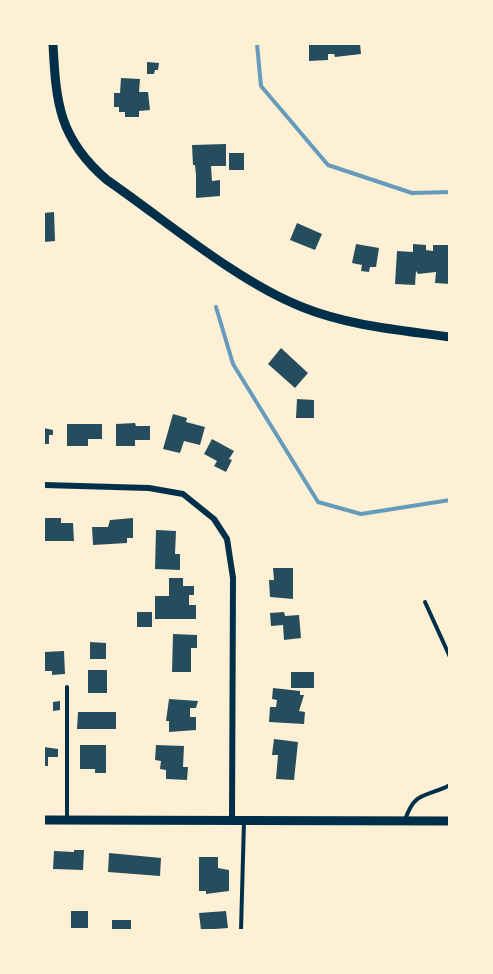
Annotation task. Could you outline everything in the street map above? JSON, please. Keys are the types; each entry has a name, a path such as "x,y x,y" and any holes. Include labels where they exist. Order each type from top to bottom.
{"street":[{"path":"53,44 55,77 66,132 77,150 95,169 271,293 303,307 355,323 450,337"},
{"path":"44,485 149,488 183,494 214,519 227,539 233,578 232,820"},
{"path":"44,820 450,820"}],"lane":[{"path":"424,602 450,657"},
{"path":"67,687 67,820"},
{"path":"405,820 411,802 418,796 450,785"},
{"path":"241,930 244,820"}],"building":[{"path":"309,44 360,44 361,54 335,57 334,54 328,54 328,60 309,61"},
{"path":"147,62 159,63 158,70 155,70 154,74 147,74"},
{"path":"121,78 140,79 139,92 148,92 150,110 139,111 139,117 125,117 125,112 119,112 119,107 114,107 114,93 120,93"},
{"path":"226,144 226,166 211,166 212,181 220,180 220,196 196,198 192,145"},
{"path":"229,153 244,153 244,170 229,170"},
{"path":"54,212 55,241 44,242 44,213"},
{"path":"297,223 322,234 315,250 290,240"},
{"path":"356,244 379,248 376,267 370,267 369,272 361,271 362,265 352,263"},
{"path":"413,244 426,245 426,250 433,251 433,245 450,245 450,284 435,283 436,272 418,274 416,271 415,285 395,284 397,251 413,252"},
{"path":"281,348 308,373 295,388 268,364"},
{"path":"297,399 314,400 314,418 296,418"},
{"path":"173,414 187,418 186,422 205,427 200,445 184,441 180,453 163,449"},
{"path":"135,423 136,426 150,426 150,440 135,440 135,446 116,446 116,424"},
{"path":"67,424 102,424 102,439 88,439 88,446 67,446"},
{"path":"44,428 53,430 53,435 49,435 49,444 44,444"},
{"path":"212,439 234,451 229,459 232,460 226,472 214,466 217,461 204,454"},
{"path":"44,518 61,518 61,523 73,523 74,541 44,541"},
{"path":"133,518 133,538 127,538 127,543 93,545 92,527 108,527 110,520"},
{"path":"156,530 176,531 175,554 180,554 180,570 155,569"},
{"path":"273,568 293,568 293,599 270,597 269,580 274,580"},
{"path":"169,578 183,578 183,586 194,586 194,595 189,595 189,605 196,605 196,619 155,619 155,596 169,596"},
{"path":"137,612 152,612 152,627 137,627"},
{"path":"284,612 285,616 299,615 301,638 284,640 283,625 271,626 270,613"},
{"path":"173,634 197,635 197,648 191,648 191,672 172,672"},
{"path":"90,642 106,643 106,659 90,659"},
{"path":"64,651 65,674 52,675 52,671 44,671 44,652"},
{"path":"88,670 107,670 107,693 88,693"},
{"path":"291,672 314,672 314,688 291,688"},
{"path":"273,688 300,691 300,695 304,695 299,711 305,712 304,724 269,722 270,707 276,707 277,700 272,699"},
{"path":"169,699 198,701 196,708 190,708 190,717 196,717 196,730 169,732 169,721 166,721"},
{"path":"60,701 60,710 53,711 53,702"},
{"path":"78,712 116,712 116,729 77,729"},
{"path":"274,739 298,742 294,780 276,779 278,755 272,755"},
{"path":"80,745 106,745 106,773 95,773 95,769 80,769"},
{"path":"156,745 184,746 183,767 188,767 187,780 166,779 166,770 160,769 161,761 155,760"},
{"path":"44,747 58,749 58,757 48,757 48,766 44,766"},
{"path":"74,850 84,850 83,870 53,869 54,851 74,852"},
{"path":"109,853 161,858 160,876 108,872"},
{"path":"199,857 218,857 218,868 229,870 229,891 206,894 206,891 199,891"},
{"path":"71,911 88,911 88,928 71,928"},
{"path":"226,911 228,928 201,930 199,913"},
{"path":"112,920 131,920 131,929 112,930"}],"waterway":[{"path":"257,44 261,86 328,165 412,193 450,192"},
{"path":"216,307 233,364 318,502 361,514 450,500"}]}
